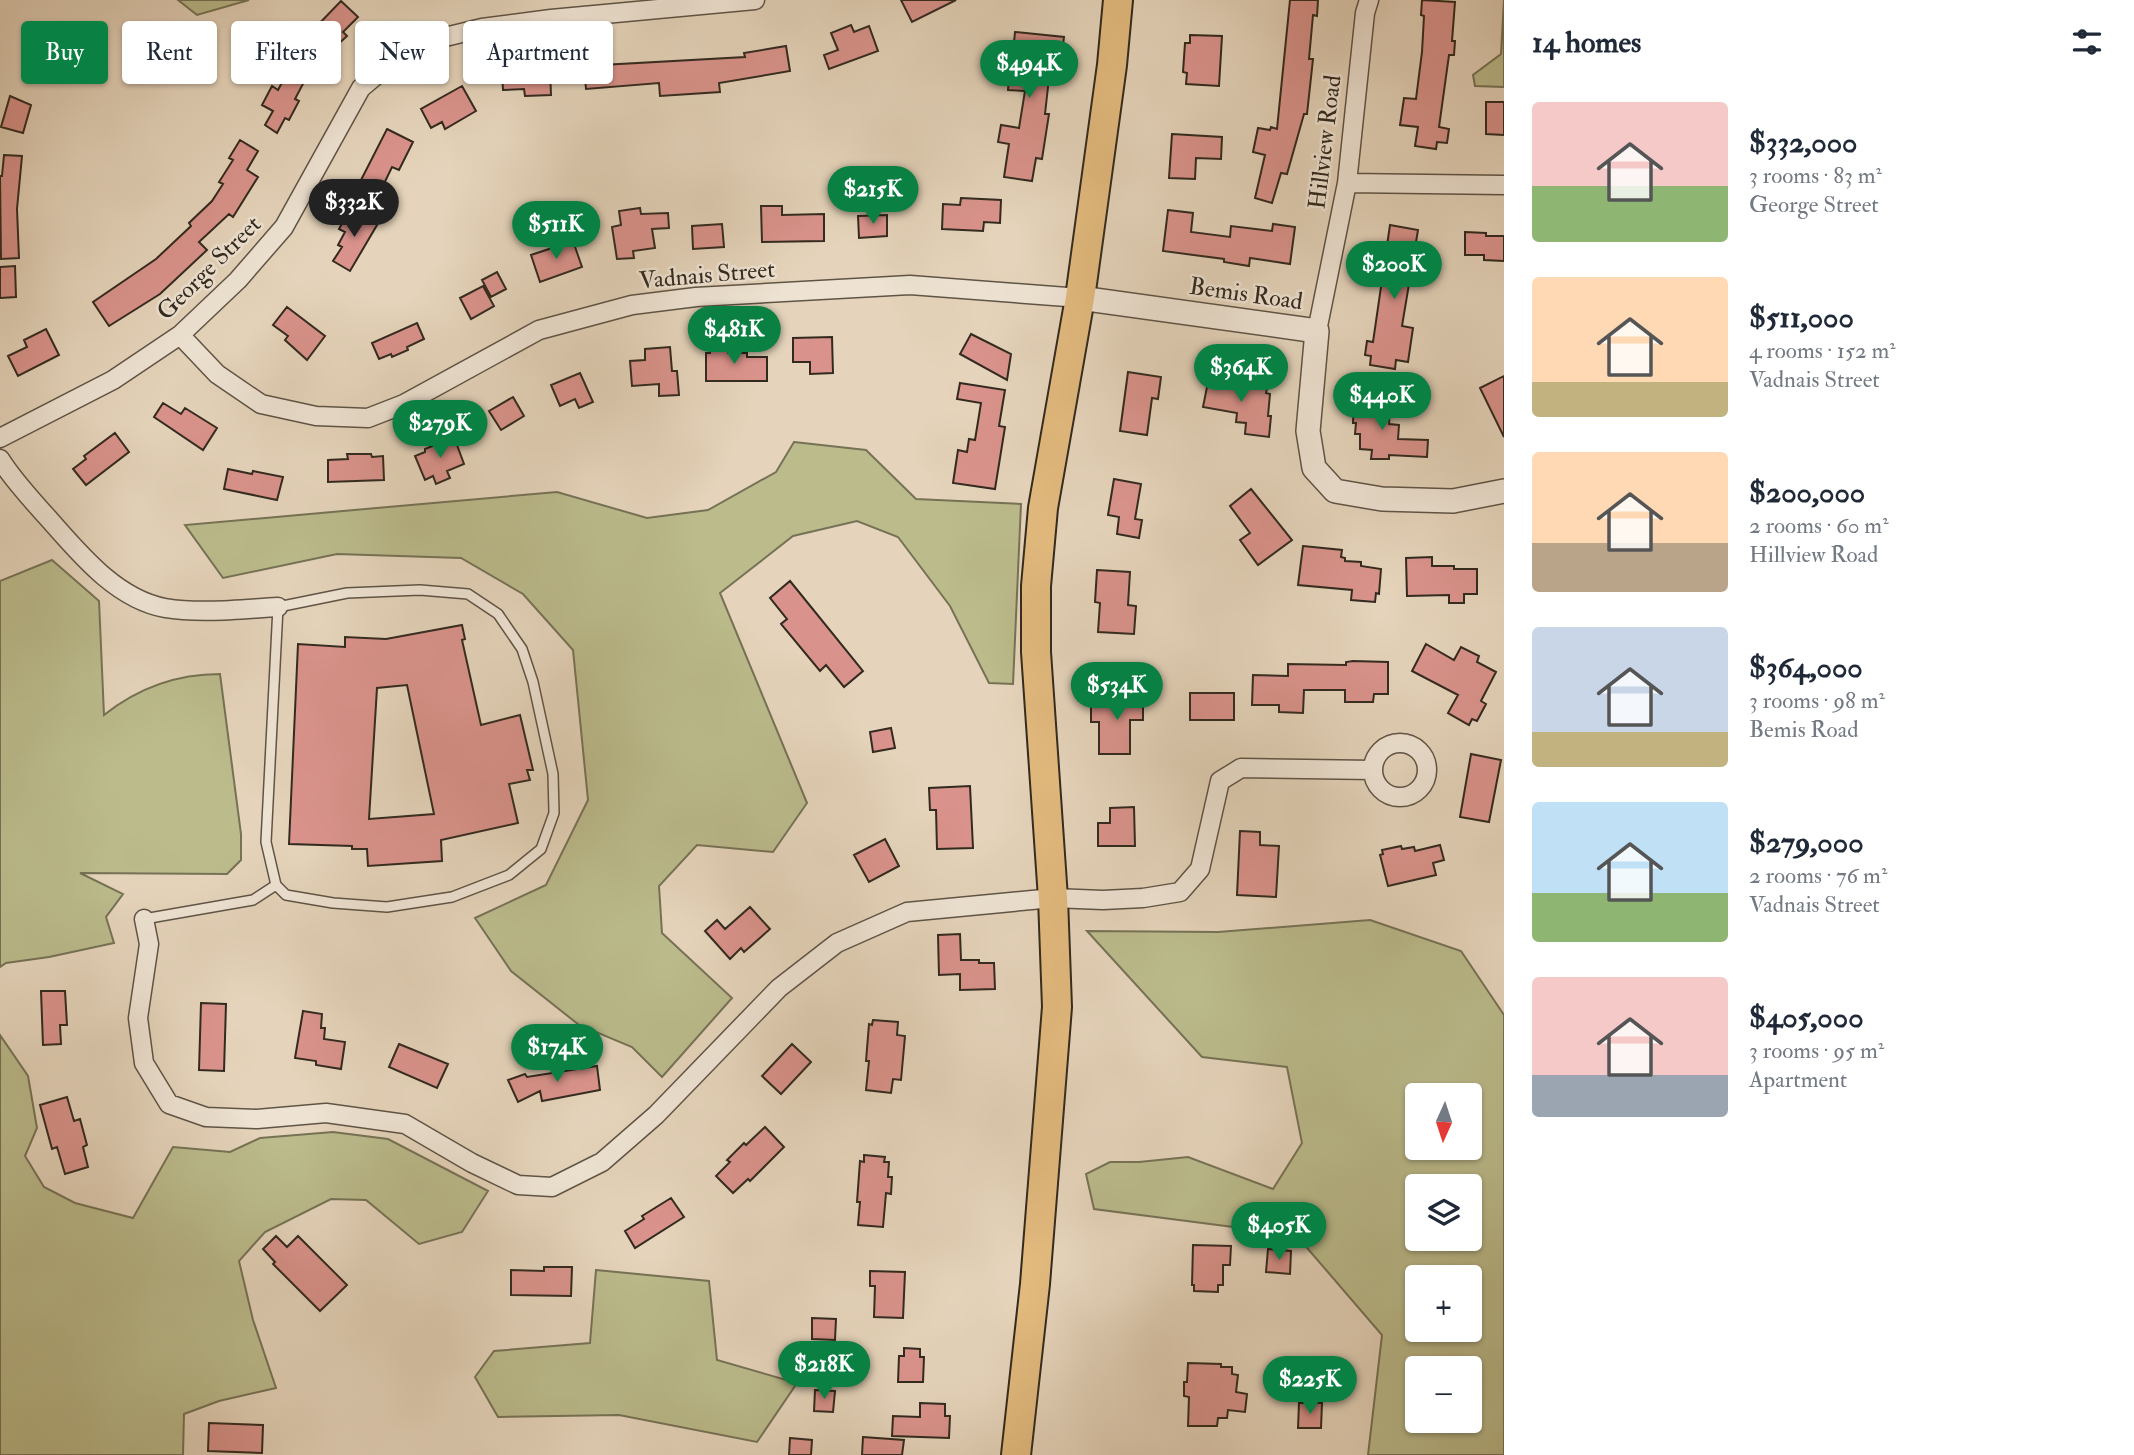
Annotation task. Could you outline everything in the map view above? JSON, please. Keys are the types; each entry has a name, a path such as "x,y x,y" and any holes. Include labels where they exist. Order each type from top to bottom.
{"main road":[{"path":"1016,1455 1036,1270 1056,1007 1053,898 1036,652 1036,586 1042,508 1080,298 1112,65 1118,0"}],"street":[{"name":"George Street","path":"0,438 113,380 180,335 238,279 284,227 362,88 412,45 482,28 755,0"},
{"name":"Hillview Road","path":"1317,331 1348,183 1365,13 1369,0"},
{"path":"1348,183 1504,185"},
{"name":"Vadnais Street","path":"180,335 217,374 261,404 316,416 368,418 404,404 539,330 632,305 696,298 910,285 1080,298"},
{"name":"Bemis Road","path":"1080,298 1317,331 1308,431 1314,468 1335,491 1382,499 1452,501 1504,491"},
{"path":"0,459 36,505 87,562 131,596 164,608 211,610 278,607"},
{"path":"144,919 149,944 138,1018 144,1063 169,1104 206,1117 257,1119 326,1113 405,1124 472,1163 518,1185 552,1187 602,1162 664,1106 779,988 837,943 908,912 1053,898 1103,900 1143,898 1180,892 1200,869 1220,781 1241,768 1373,770"}],"lane":[{"path":"420,590 468,594 498,614 522,649 533,682 553,774 554,813 541,849 509,875 453,897 387,907 333,903 286,895 276,885 266,842 278,607 347,593 420,590"},
{"path":"144,919 253,900 276,885"}],"green space":[{"path":"178,0 249,0 197,15"},
{"path":"1504,0 1504,87 1475,86 1473,75 1501,54"},
{"path":"794,442 866,450 916,499 1021,504 1013,684 989,683 950,606 898,537 857,521 793,536 720,593 807,803 773,852 697,845 659,886 662,933 732,998 662,1077 632,1047 579,1025 511,971 475,918 546,885 588,800 573,650 523,594 461,558 337,554 223,578 185,525 557,492 647,518 708,510 776,472"},
{"path":"52,560 99,601 104,715 130,697 158,684 188,677 220,674 241,834 241,860 227,874 80,873 123,894 106,917 114,943 6,963 0,967 0,581"},
{"path":"1370,920 1461,951 1504,1015 1504,1455 1368,1455 1382,1335 1296,1235 1094,1209 1086,1174 1110,1162 1188,1157 1273,1189 1302,1143 1287,1067 1202,1057 1087,931 1218,932"},
{"path":"0,1035 28,1076 37,1128 25,1156 44,1187 75,1203 133,1218 173,1147 230,1152 260,1138 333,1132 388,1139 488,1191 462,1232 419,1244 366,1200 331,1199 265,1232 239,1261 253,1320 276,1388 219,1401 184,1414 183,1455 0,1455"},
{"path":"596,1270 709,1281 717,1360 797,1383 757,1442 619,1415 498,1417 475,1377 494,1351 590,1343"}],"building":[{"path":"901,0 956,0 912,22"},
{"path":"1290,0 1318,0 1317,16 1313,15 1309,59 1313,59 1307,114 1304,114 1287,174 1281,173 1272,203 1255,198 1265,155 1253,152 1258,128 1277,129"},
{"path":"1422,0 1455,2 1452,41 1455,41 1454,55 1449,55 1439,127 1449,129 1447,143 1437,142 1436,149 1415,146 1418,127 1400,125 1404,98 1416,99 1422,52"},
{"path":"341,1 358,17 343,32 347,36 341,42 341,21 322,21"},
{"path":"851,25 854,32 869,26 878,51 829,69 824,55 838,50 831,33"},
{"path":"1015,32 1064,37 1061,60 1051,60 1045,114 1049,114 1042,159 1036,158 1032,181 1004,177 1009,144 998,142 1001,125 1019,128 1025,91 1008,90 1009,78 999,78 1001,62 1012,63"},
{"path":"1190,35 1222,36 1219,86 1186,84 1187,73 1183,72 1185,43 1190,43"},
{"path":"786,46 790,71 719,83 720,92 660,96 659,83 586,89 586,84 613,84 613,64 745,57 744,53"},
{"path":"281,84 303,84 295,99 299,101 289,120 285,118 277,133 265,125 273,111 262,105 272,86 278,90"},
{"path":"503,84 551,84 551,95 525,96 524,89 503,90"},
{"path":"462,86 476,111 445,129 442,122 431,128 421,109"},
{"path":"10,96 31,105 23,133 1,127"},
{"path":"1486,102 1504,102 1504,135 1486,134"},
{"path":"387,129 413,142 399,170 392,167 381,190 361,180"},
{"path":"1172,134 1222,137 1221,159 1196,158 1195,179 1169,178"},
{"path":"240,140 258,151 247,170 258,177 233,217 229,214 199,242 207,250 160,294 109,326 93,302 156,259 191,226 189,223 212,201 223,184 219,182 233,160 229,158"},
{"path":"4,155 22,156 17,209 19,258 1,259 0,176"},
{"path":"961,198 1001,200 1000,223 984,222 983,231 942,229 943,204 960,205"},
{"path":"761,206 782,206 782,215 824,214 824,241 762,242"},
{"path":"640,208 641,214 668,213 669,228 652,229 655,248 633,251 634,258 617,259 612,227 621,225 619,211"},
{"path":"350,209 377,225 350,271 333,261 342,247 338,245 345,232 339,229"},
{"path":"1168,210 1193,213 1191,232 1230,237 1231,226 1272,231 1273,224 1295,227 1290,264 1250,258 1249,266 1224,262 1224,259 1163,251"},
{"path":"887,215 887,236 859,238 858,216"},
{"path":"722,224 724,247 693,249 692,226"},
{"path":"1390,225 1418,230 1402,326 1413,328 1408,362 1396,360 1395,369 1370,365 1371,356 1365,355 1367,341 1373,342"},
{"path":"1465,232 1504,236 1504,261 1484,260 1484,255 1465,255"},
{"path":"573,241 582,267 540,282 531,255"},
{"path":"15,266 16,297 0,298 0,267"},
{"path":"497,272 506,289 491,297 482,280"},
{"path":"483,286 494,306 471,319 460,298"},
{"path":"287,307 325,336 307,360 285,340 288,336 273,325"},
{"path":"417,323 424,339 407,347 408,350 379,359 372,343"},
{"path":"46,329 59,355 18,376 8,356 27,347 24,340"},
{"path":"971,334 1011,354 1007,380 960,354"},
{"path":"832,337 833,373 810,374 810,362 793,362 793,338"},
{"path":"710,345 728,345 728,353 747,353 747,357 767,357 767,381 706,381 706,353 710,353"},
{"path":"670,347 672,371 677,371 679,395 659,396 659,384 632,386 630,361 645,360 645,349"},
{"path":"1128,372 1161,377 1158,399 1152,398 1147,435 1120,431"},
{"path":"580,373 593,402 579,408 575,399 560,406 551,385"},
{"path":"1504,376 1504,437 1480,388"},
{"path":"1209,377 1267,389 1266,393 1270,394 1268,416 1271,416 1269,437 1245,434 1246,423 1236,422 1237,413 1203,407"},
{"path":"960,383 1005,390 999,426 1005,427 995,489 953,483 958,450 967,452 969,439 975,440 981,403 957,399"},
{"path":"1354,395 1374,395 1374,405 1390,406 1389,424 1399,425 1398,439 1428,440 1427,457 1389,455 1389,459 1371,459 1372,450 1360,449 1360,434 1355,434"},
{"path":"513,397 524,416 501,430 489,411"},
{"path":"163,403 181,414 185,408 217,428 203,450 154,417"},
{"path":"115,433 129,452 86,485 73,469 86,459 84,456"},
{"path":"454,437 464,464 447,471 450,478 436,484 433,476 425,480 415,456"},
{"path":"347,454 383,456 384,480 328,482 328,460 348,459"},
{"path":"228,469 283,477 277,500 224,489"},
{"path":"1114,479 1141,484 1135,519 1142,520 1139,538 1117,534 1119,517 1108,515"},
{"path":"1251,489 1292,540 1258,565 1240,540 1250,533 1230,506"},
{"path":"1303,546 1342,550 1341,557 1345,558 1345,561 1361,562 1361,566 1381,569 1379,594 1376,593 1375,602 1351,600 1352,590 1298,585"},
{"path":"1432,557 1432,566 1477,569 1477,594 1464,594 1464,603 1449,603 1449,595 1407,596 1406,558"},
{"path":"1097,570 1130,572 1128,605 1136,606 1134,634 1098,632 1100,603 1095,602"},
{"path":"790,581 863,671 844,687 826,665 820,671 781,624 787,619 770,598"},
{"path":"462,625 465,639 462,640 481,725 520,715 533,770 527,770 530,780 509,784 518,823 441,840 442,861 368,866 367,849 289,844 298,644 345,647 345,637 386,639","holes":["407,685 434,814 369,819 377,688"]},
{"path":"1426,644 1454,660 1461,647 1479,656 1477,662 1496,672 1481,701 1486,704 1477,721 1472,719 1469,725 1448,713 1458,695 1412,671"},
{"path":"1346,662 1388,662 1388,694 1374,694 1373,702 1345,702 1345,690 1304,690 1303,713 1279,712 1279,705 1252,705 1253,675 1288,676 1288,664 1346,665"},
{"path":"1190,693 1234,693 1234,720 1190,720"},
{"path":"1116,695 1143,695 1143,720 1130,720 1130,754 1099,754 1099,722 1091,722 1091,701 1116,701"},
{"path":"891,728 895,748 873,752 870,732"},
{"path":"1471,754 1501,760 1489,822 1460,817"},
{"path":"970,786 973,848 937,849 936,810 930,810 929,788"},
{"path":"1134,807 1135,846 1098,846 1098,823 1110,823 1110,808"},
{"path":"1240,831 1260,832 1260,845 1279,846 1276,897 1237,895"},
{"path":"885,839 899,866 869,882 854,855"},
{"path":"1440,845 1444,860 1433,863 1436,875 1388,886 1380,855 1383,854 1382,850 1401,846 1402,849 1414,847 1415,851"},
{"path":"750,907 770,929 744,952 741,948 730,959 705,931 717,920 725,929"},
{"path":"960,934 961,960 994,963 995,989 960,990 960,974 939,975 938,935"},
{"path":"41,991 65,991 67,1025 60,1025 61,1044 43,1045"},
{"path":"201,1003 226,1004 224,1071 199,1070"},
{"path":"303,1011 322,1014 321,1028 325,1028 324,1039 345,1042 341,1069 295,1058"},
{"path":"873,1020 898,1022 897,1035 905,1036 901,1080 893,1079 891,1093 866,1090 869,1024 872,1025"},
{"path":"399,1044 448,1064 437,1088 389,1067"},
{"path":"792,1044 811,1062 781,1094 762,1076"},
{"path":"597,1066 600,1090 542,1101 540,1091 518,1102 508,1080 525,1074 527,1077"},
{"path":"67,1097 74,1121 80,1119 87,1145 83,1147 88,1167 65,1174 57,1147 52,1149 40,1105"},
{"path":"765,1127 784,1147 750,1181 748,1179 733,1193 716,1176 744,1143 746,1145"},
{"path":"864,1155 885,1157 884,1162 889,1162 891,1194 886,1193 883,1227 858,1225 860,1161 864,1162"},
{"path":"671,1198 684,1217 635,1248 625,1231 644,1219 642,1216"},
{"path":"276,1236 287,1247 298,1236 347,1285 320,1311 273,1264 275,1262 263,1249"},
{"path":"1193,1245 1231,1246 1230,1265 1223,1265 1223,1285 1218,1285 1218,1292 1194,1291"},
{"path":"1268,1249 1291,1251 1290,1274 1266,1272"},
{"path":"544,1267 572,1267 571,1296 511,1295 511,1270 544,1271"},
{"path":"870,1271 905,1272 903,1318 874,1317 875,1286 870,1286"},
{"path":"812,1318 836,1319 835,1340 812,1339"},
{"path":"904,1348 920,1349 920,1357 924,1357 923,1382 898,1382 899,1356 904,1356"},
{"path":"1188,1363 1232,1367 1232,1374 1238,1375 1236,1392 1247,1394 1245,1412 1228,1410 1227,1418 1218,1418 1217,1426 1188,1426 1189,1397 1184,1396 1184,1382 1187,1382"},
{"path":"832,1368 857,1368 857,1383 832,1382"},
{"path":"815,1390 835,1391 833,1412 814,1411"},
{"path":"920,1403 945,1404 945,1416 950,1416 949,1438 892,1436 893,1416 920,1417"},
{"path":"1299,1403 1322,1403 1321,1428 1298,1428"},
{"path":"209,1423 263,1425 262,1453 208,1451"},
{"path":"863,1437 904,1440 902,1455 862,1455"},
{"path":"790,1438 812,1440 811,1455 789,1455"}]}
